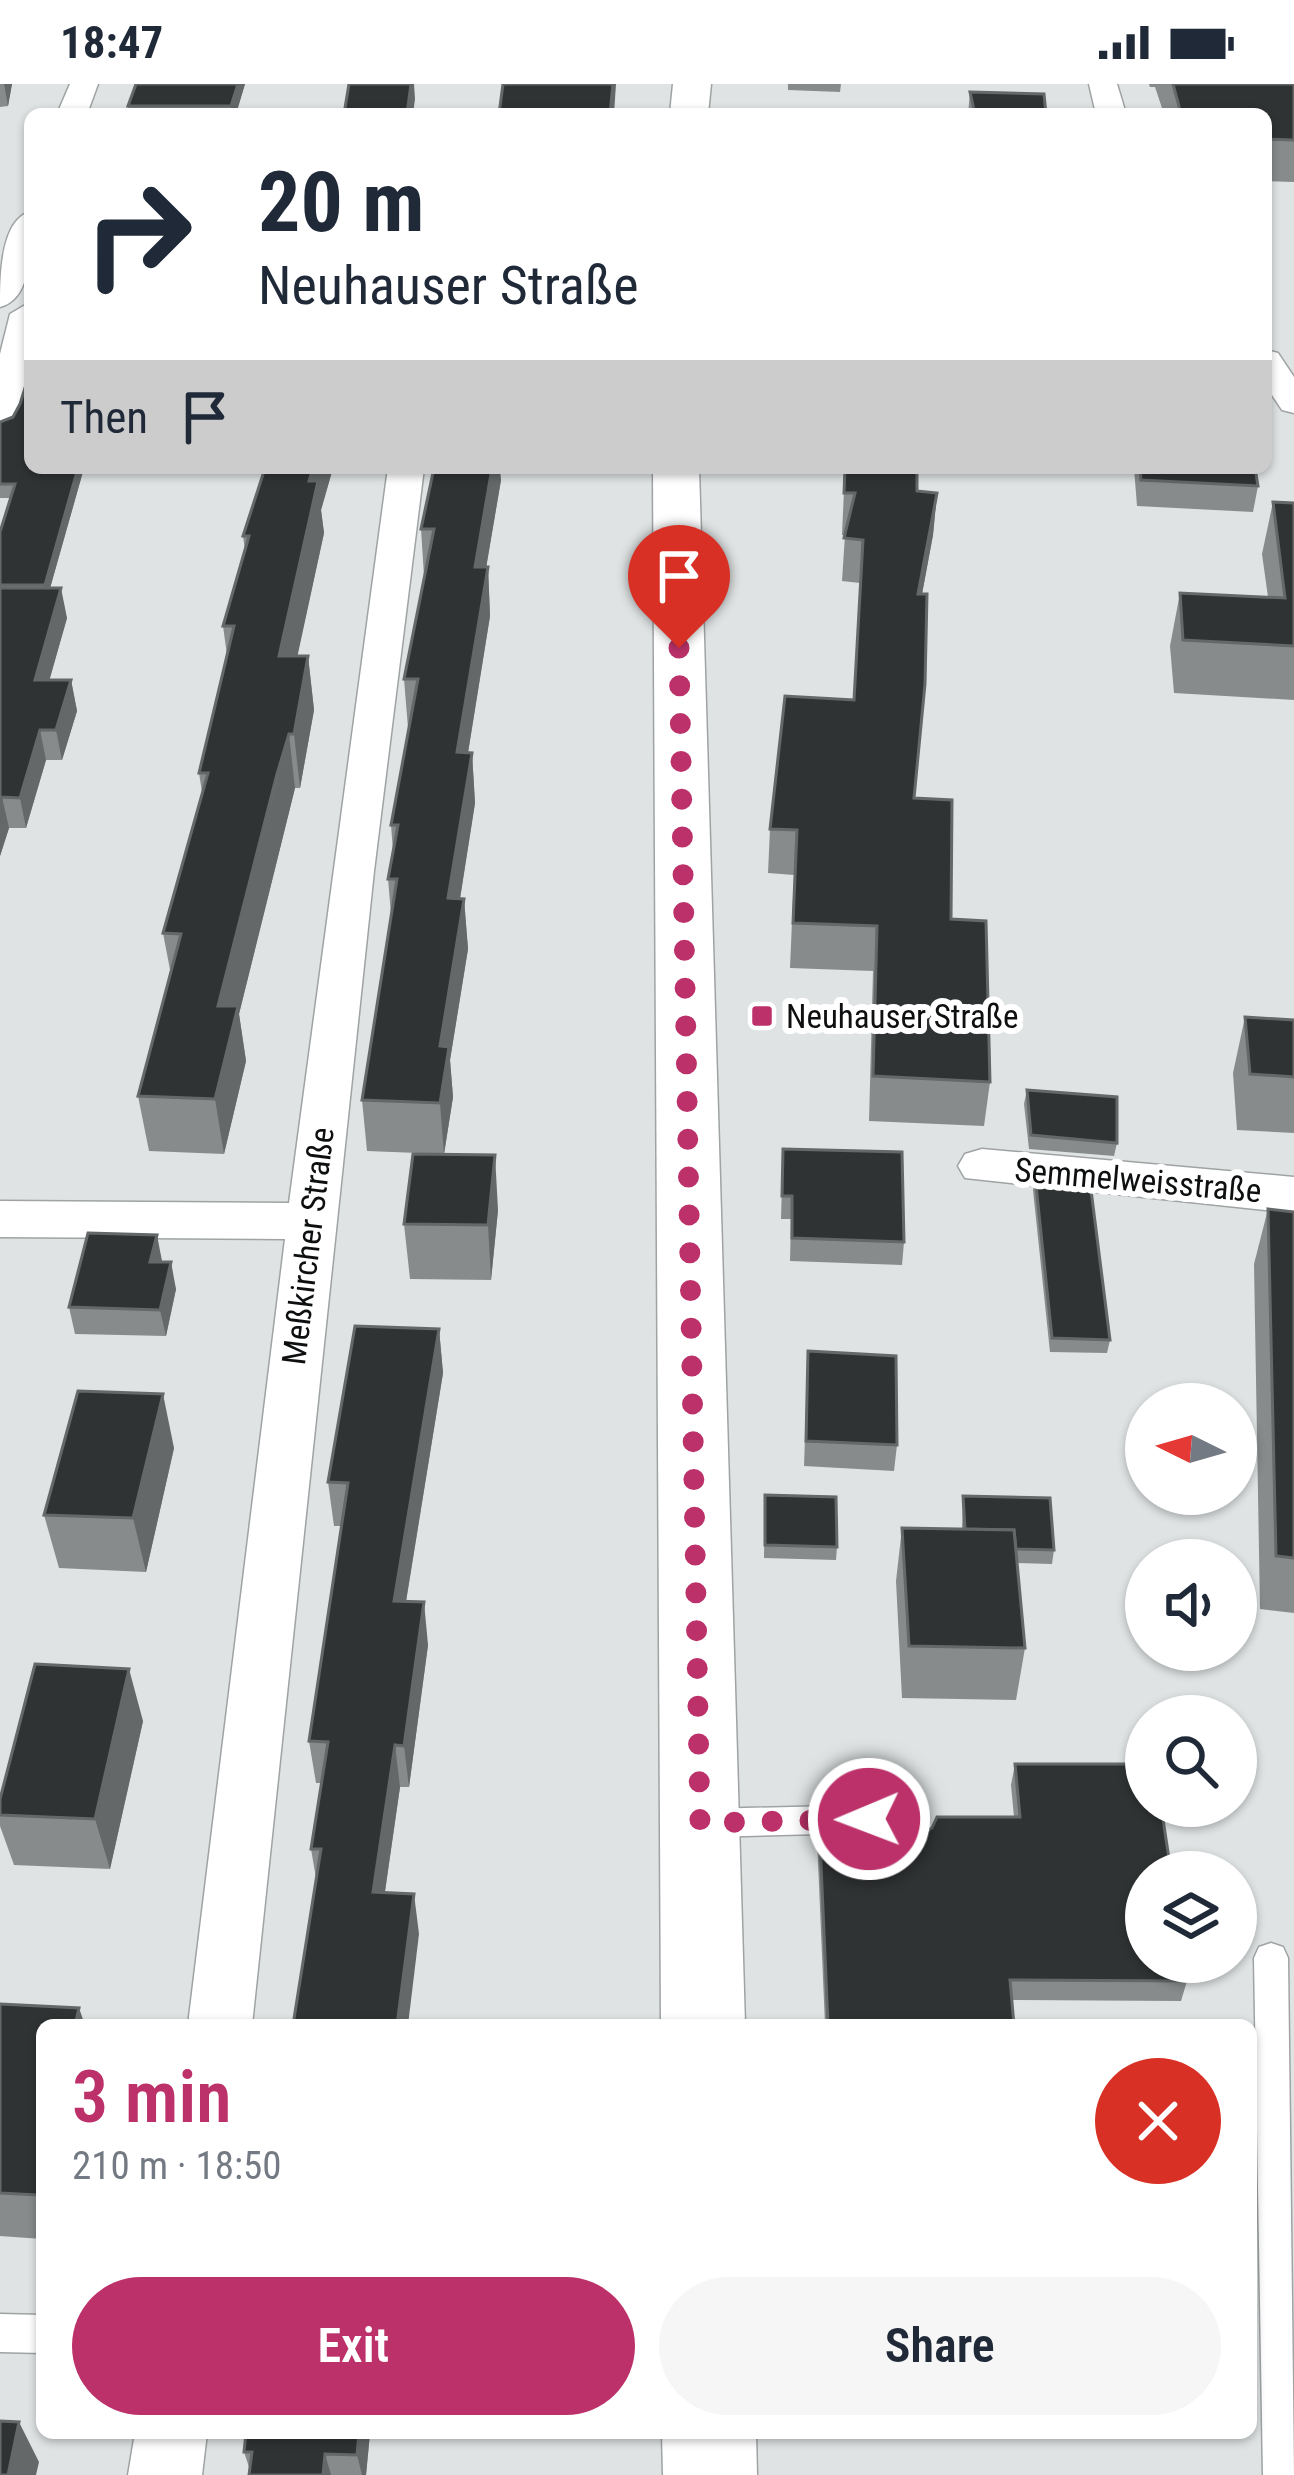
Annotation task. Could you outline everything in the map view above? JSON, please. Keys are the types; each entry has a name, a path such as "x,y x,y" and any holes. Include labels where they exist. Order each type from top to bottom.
{"street":[{"path":"0,421 24,254"},
{"path":"1272,345 1282,395"},
{"name":"Meßkircher Straße","path":"221,2019 310,1221 405,474"},
{"path":"676,474 703,2019"},
{"name":"Semmelweisstraße","path":"982,1166 1294,1195"},
{"path":"0,1220 310,1221"},
{"path":"165,2475 170,2439"}],"lane":[{"path":"700,1823 911,1818 914,1837"},
{"path":"1271,1958 1282,2475"},
{"path":"0,2333 36,2334"}],"building":[{"path":"136,84 238,84 231,106 128,106"},
{"path":"349,84 411,84 408,108 345,108"},
{"path":"503,84 613,84 611,108 500,108"},
{"path":"1173,84 1294,84 1294,140 1272,139 1272,108 1179,108"},
{"path":"970,92 1044,94 1045,108 974,108"},
{"path":"24,391 24,474 76,474 45,585 0,585 0,532 15,484 0,484 0,422 13,417"},
{"path":"263,474 311,474 309,481 318,481 279,656 308,656 294,734 289,734 277,774 218,1006 238,1006 215,1099 138,1096 181,934 163,933 208,773 199,773 234,626 223,626 249,536 243,536"},
{"path":"433,474 491,474 475,567 488,567 457,752 472,753 448,898 464,899 440,1046 449,1047 440,1103 362,1100 397,879 388,879 398,825 391,825 418,679 404,679 434,529 421,529"},
{"path":"845,474 917,474 917,491 937,493 918,594 927,594 925,684 914,798 952,800 951,919 986,921 990,1082 873,1076 877,926 793,923 797,830 770,829 785,696 854,700 863,540 844,538 855,493 844,493"},
{"path":"1140,474 1256,474 1258,486 1141,480"},
{"path":"1273,502 1294,503 1294,646 1183,640 1180,593 1285,598"},
{"path":"0,588 61,588 35,680 71,680 56,730 40,730 20,798 2,797 0,804"},
{"path":"1245,1017 1294,1020 1294,1077 1250,1074"},
{"path":"1027,1090 1117,1097 1117,1143 1031,1135"},
{"path":"783,1149 902,1152 904,1242 792,1238 792,1196 782,1196"},
{"path":"413,1154 495,1155 488,1225 404,1224"},
{"path":"1035,1176 1090,1182 1110,1340 1052,1338"},
{"path":"1268,1209 1294,1212 1294,1558 1276,1556"},
{"path":"88,1233 157,1235 150,1262 171,1262 160,1310 69,1307"},
{"path":"355,1326 439,1329 394,1601 424,1602 404,1746 395,1745 373,1892 414,1894 398,2019 294,2019 321,1849 311,1849 328,1742 309,1741 348,1483 328,1482"},
{"path":"808,1351 896,1356 897,1445 806,1441"},
{"path":"78,1391 163,1394 133,1518 44,1515"},
{"path":"765,1495 836,1497 837,1547 765,1545"},
{"path":"963,1496 1050,1498 1054,1550 1016,1549 1014,1530 965,1529"},
{"path":"902,1528 1014,1530 1025,1648 909,1646"},
{"path":"35,1664 129,1669 95,1819 0,1815 0,1799"},
{"path":"1015,1764 1125,1764 1125,1827 1164,1827 1168,1851 1125,1851 1125,1981 1010,1980 1013,2019 828,2019 819,1818 897,1816 904,1831 919,1835 932,1828 937,1817 1020,1817"},
{"path":"0,2004 79,2008 76,2019 36,2019 36,2195 0,2193"},
{"path":"0,2421 19,2422 8,2475 0,2475"},
{"path":"245,2439 358,2439 357,2455 325,2454 323,2475 249,2475 252,2452 244,2452"}],"place":[{"name":"Neuhauser Straße","path":"762,1016"}],"route":[{"path":"679,648 700,1823 869,1819"}]}
